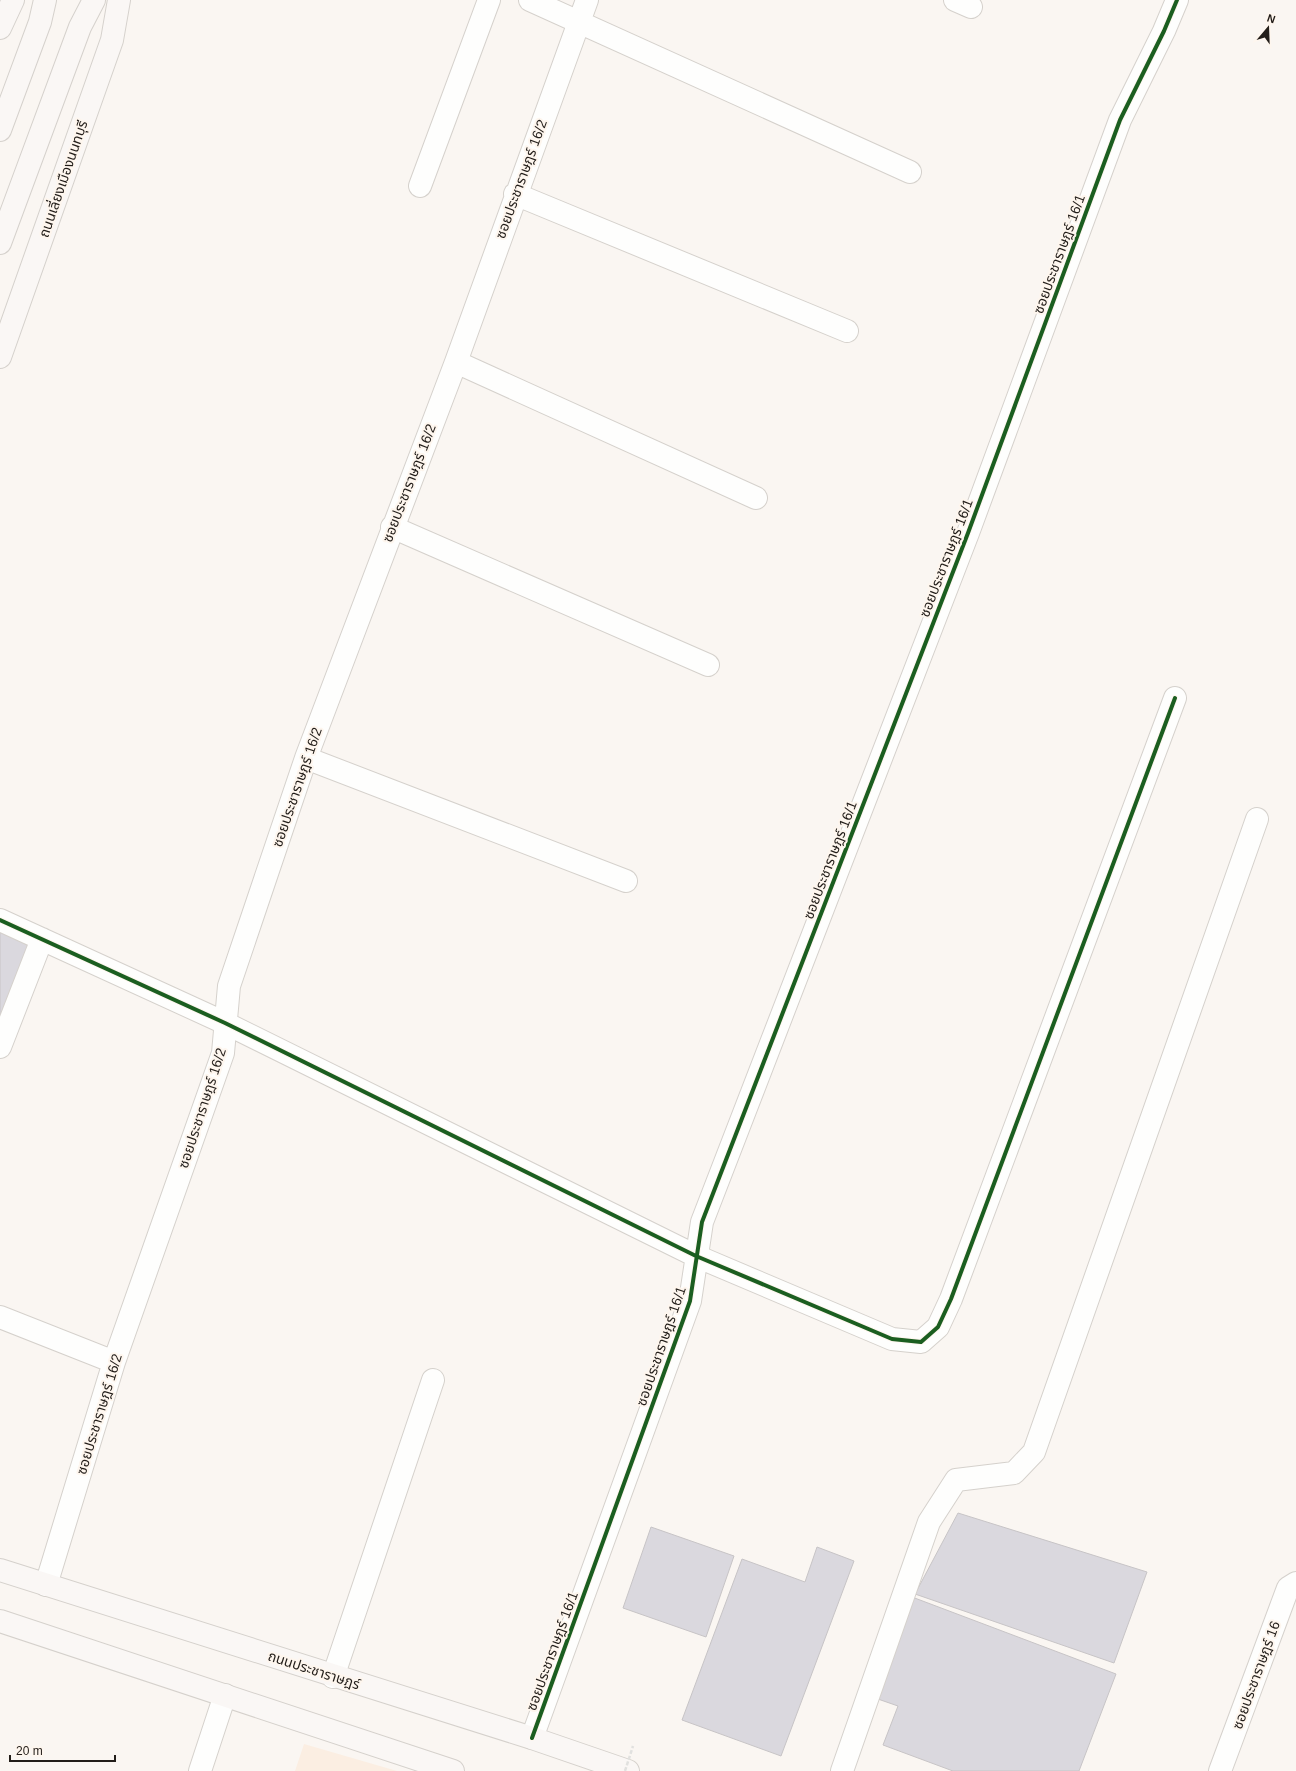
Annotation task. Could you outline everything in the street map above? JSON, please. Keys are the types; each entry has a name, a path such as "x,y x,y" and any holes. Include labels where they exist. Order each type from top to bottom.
{"main road":[{"path":"0,28 13,0"},
{"path":"0,130 40,22 45,0"},
{"path":"0,243 80,27 94,0"},
{"name":"ถนนเลี่ยงเมืองนนทบุรี","path":"0,357 112,40 119,0"},
{"name":"ถนนประชาราษฎร์","path":"0,1570 532,1738 628,1771"},
{"path":"0,1621 453,1771"}],"street":[{"path":"420,186 489,0"},
{"path":"530,0 910,172"},
{"name":"ซอยประชาราษฎร์ 16/2","path":"46,1585 114,1362 223,1053 228,986 306,758 392,527 456,362 515,194 587,0"},
{"name":"ซอยประชาราษฎร์ 16/1","path":"532,1738 690,1301 702,1222 968,533 1120,120 1164,31 1177,0"},
{"path":"515,194 847,331"},
{"path":"456,362 756,498"},
{"path":"392,527 708,664"},
{"path":"0,920 225,1023 696,1256 892,1339 921,1342 938,1327 954,1292 1175,698"},
{"path":"306,758 626,881"},
{"path":"842,1771 929,1522 956,1480 1014,1473 1034,1452 1257,820"},
{"path":"0,1047 42,939"},
{"path":"0,1316 114,1362"},
{"path":"333,1676 432,1380"},
{"name":"ซอยประชาราษฎร์ 16","path":"1220,1771 1288,1588 1296,1583"},
{"path":"200,1771 225,1695"}],"path":[{"path":"624,1771 633,1746"}],"shaded area":[{"path":"304,1744 397,1771 295,1771"}],"building":[{"path":"0,929 35,943 0,1033"},
{"path":"958,1513 1147,1572 1114,1663 915,1594"},
{"path":"651,1527 734,1556 706,1637 623,1608"},
{"path":"817,1547 854,1561 781,1756 682,1720 742,1559 805,1582"},
{"path":"912,1597 1116,1674 1079,1771 953,1771 883,1745 898,1706 875,1698"}],"cycle path":[{"path":"532,1738 690,1301 702,1222 968,533 1120,120 1164,31 1177,0"},
{"path":"0,920 225,1023 696,1256 892,1339 921,1342 938,1327 951,1299 1175,698"}]}
